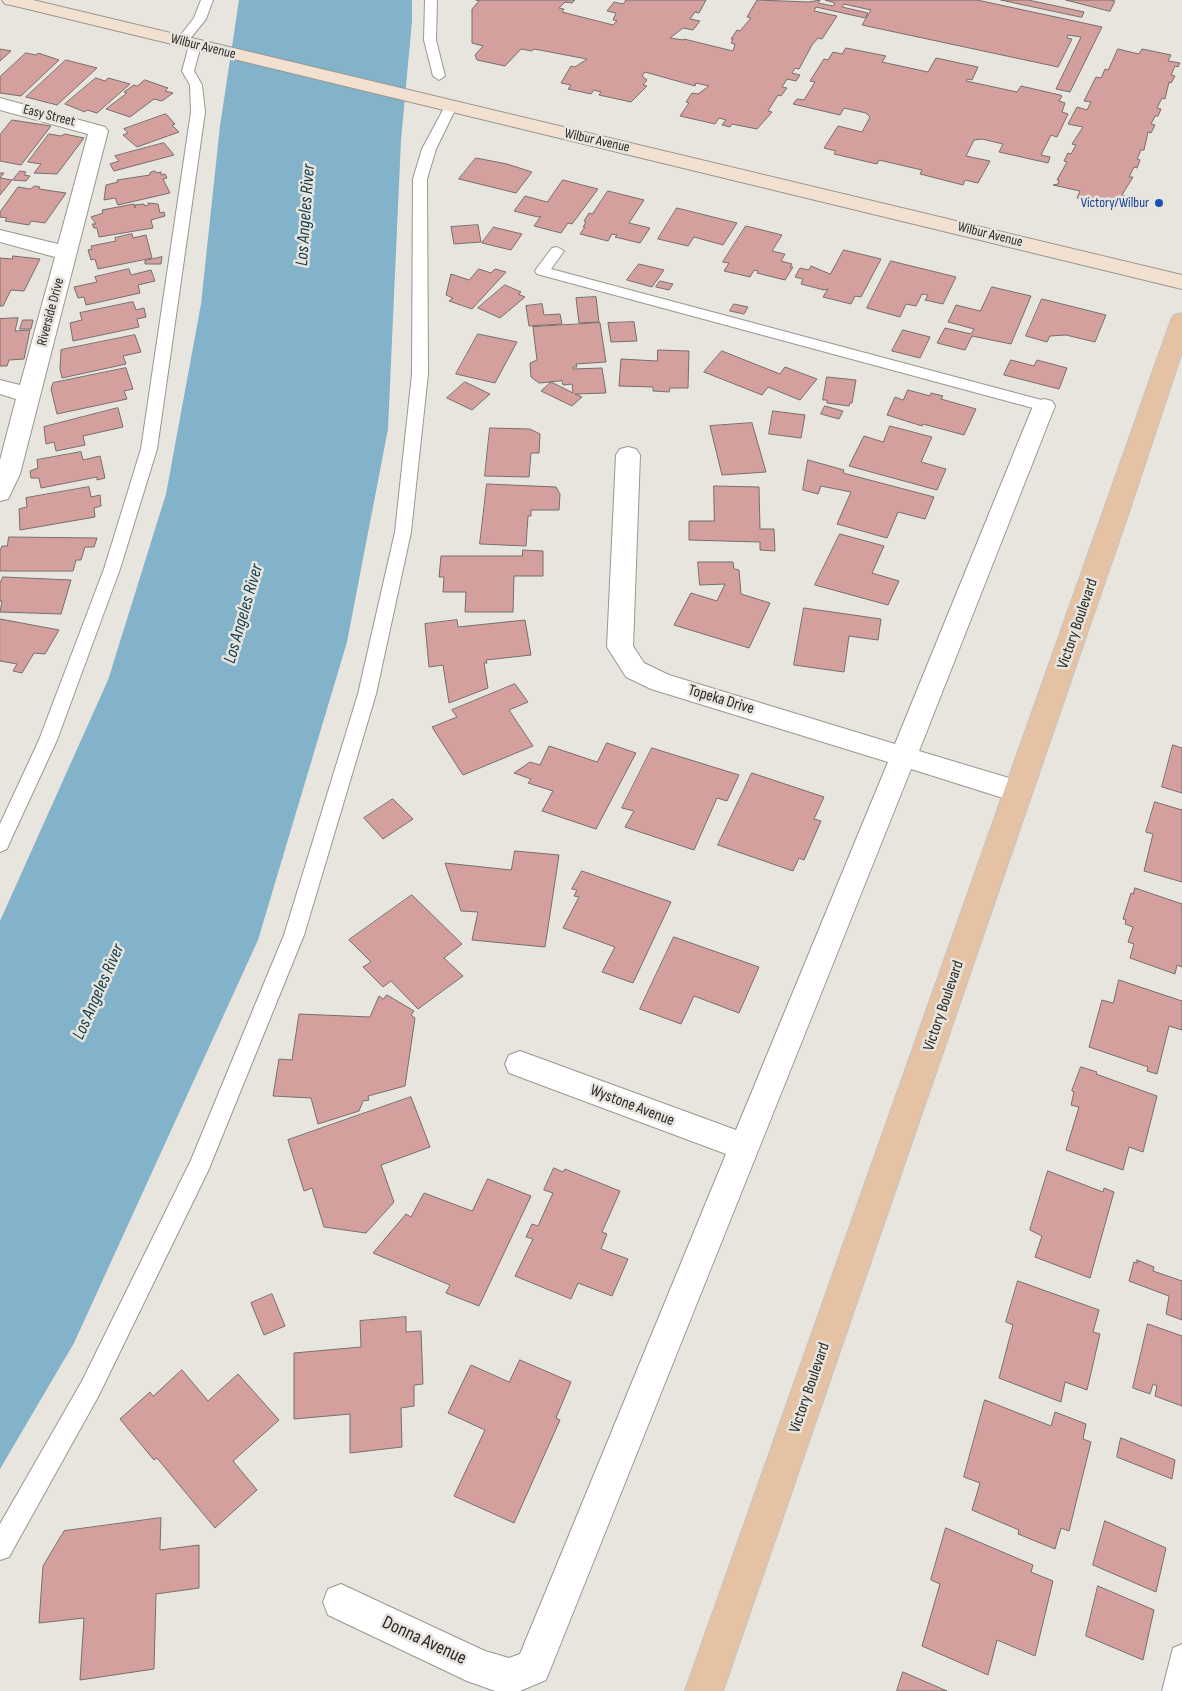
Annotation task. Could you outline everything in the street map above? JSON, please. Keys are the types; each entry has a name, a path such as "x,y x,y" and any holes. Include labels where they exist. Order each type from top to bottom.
{"main road":[{"name":"Wilbur Avenue","path":"11,0 1182,282"},
{"name":"Victory Boulevard","path":"704,1691 1182,320"}],"street":[{"name":"Easy Street","path":"0,104 98,130"},
{"name":"Riverside Drive","path":"0,493 8,474 68,251 98,130"},
{"path":"0,236 49,250 68,251"},
{"path":"0,387 28,396"},
{"path":"744,1147 1044,406"},
{"name":"Topeka Drive","path":"628,455 620,646 635,670 660,682 1019,792"},
{"name":"Wystone Avenue","path":"520,1064 744,1147"},
{"name":"Donna Avenue","path":"341,1602 480,1668 509,1677 533,1667 744,1147"}],"lane":[{"path":"0,844 48,740 112,569 148,449 198,112 196,85 188,71 200,19 207,0"},
{"path":"431,0 430,40 439,76"},
{"path":"0,1548 90,1389 200,1164 294,935 367,694 403,532 420,374 420,179 441,104"},
{"path":"557,251 542,271 1044,406"},
{"path":"1175,1691 1182,1657"}],"water":[{"name":"Los Angeles River","path":"239,0 412,0 412,21 401,140 388,429 347,642 258,940 74,1343 0,1469 0,921 108,680 166,494 201,304 220,126"}],"building":[{"path":"476,0 575,0 572,3 565,2 559,8 564,9 562,12 613,25 617,21 613,20 616,13 607,11 614,2 623,4 626,0 706,0 699,13 695,12 690,19 700,21 693,30 683,28 670,38 684,39 733,51 735,44 731,43 733,39 731,39 737,30 740,31 751,18 747,17 757,0 809,2 820,0 818,3 833,6 835,3 825,0 977,0 1102,27 1070,92 1056,89 1081,37 1068,35 1067,38 1072,39 1058,67 862,25 871,10 844,4 842,7 868,13 865,18 816,7 814,11 837,16 822,39 818,38 812,45 799,69 795,68 792,73 800,75 796,81 787,79 782,87 787,88 781,96 778,95 768,111 772,112 757,129 732,124 730,127 722,125 726,120 719,118 715,124 680,116 689,103 686,102 692,93 698,94 709,86 696,83 695,86 645,72 642,76 647,80 643,85 647,86 631,102 599,95 601,92 594,90 591,94 568,89 571,85 561,83 571,66 575,67 587,59 534,49 532,51 521,49 505,66 477,60 475,55 483,46 472,43 472,9 479,1"},
{"path":"1001,0 1028,0 1084,12 1082,17"},
{"path":"1066,0 1111,0 1115,1 1110,11"},
{"path":"846,48 886,56 882,62 928,72 936,58 978,67 972,80 967,79 966,81 1017,92 1021,86 1062,96 1059,101 1065,103 1062,112 1068,114 1057,137 1051,135 1041,155 1050,157 1048,163 999,152 1003,144 982,139 974,140 966,156 990,161 978,183 965,180 963,185 920,174 922,170 879,160 877,164 834,154 836,151 824,148 838,126 862,132 870,117 866,113 844,108 840,115 793,104 797,99 804,100 815,82 810,81 824,59 828,60 833,52 842,54"},
{"path":"0,49 11,51 0,61"},
{"path":"1118,49 1139,54 1142,49 1171,55 1168,61 1180,63 1178,67 1175,66 1171,75 1175,76 1171,83 1169,82 1165,99 1162,98 1157,108 1161,109 1151,124 1155,125 1151,133 1148,132 1144,150 1141,150 1137,159 1140,160 1137,168 1134,167 1129,177 1133,177 1122,195 1125,196 1123,201 1111,198 1108,206 1077,198 1080,191 1053,185 1058,184 1059,180 1057,180 1067,162 1064,161 1068,153 1071,154 1076,145 1072,144 1083,127 1068,124 1077,107 1087,110 1091,102 1084,101 1096,77 1101,78 1105,69 1108,70"},
{"path":"26,53 36,55 38,53 59,60 21,96 0,93 0,77"},
{"path":"66,60 97,68 57,105 26,97"},
{"path":"96,78 105,81 108,78 130,84 97,113 87,110 85,112 65,104"},
{"path":"145,80 168,88 165,91 173,93 162,101 154,99 130,117 106,109 127,93 124,92"},
{"path":"166,114 175,124 172,125 179,132 137,147 123,135 128,133 124,129"},
{"path":"12,120 51,126 21,165 0,161 0,135"},
{"path":"49,134 61,136 65,134 84,138 57,174 34,173 41,164 28,162"},
{"path":"164,143 174,155 114,171 110,164 119,161 115,156"},
{"path":"476,158 507,164 532,172 516,193 459,179"},
{"path":"20,171 26,172 24,175 30,176 26,181 13,180"},
{"path":"155,171 156,173 161,172 161,175 165,174 167,178 163,179 170,193 118,205 115,198 104,200 106,185 118,182 117,180 150,175 150,173"},
{"path":"0,178 12,180 0,195"},
{"path":"563,180 598,189 572,224 568,223 561,233 534,226 541,216 538,217 514,211 525,196 547,202"},
{"path":"35,186 40,187 39,189 66,193 45,223 31,221 29,225 5,221 7,218 0,217 0,212 18,187 30,189"},
{"path":"608,191 644,200 629,223 650,228 640,243 615,237 617,235 612,234 608,241 580,234 585,227 583,227 586,222 584,221 589,213 592,214"},
{"path":"148,203 158,204 160,213 164,212 165,216 151,220 153,228 99,237 97,228 94,228 92,224 96,224 91,217 103,213 102,210 134,204 135,208 135,205 144,204 145,206 149,205"},
{"path":"677,208 737,223 723,245 694,237 688,246 658,239"},
{"path":"478,225 481,242 454,244 451,227"},
{"path":"746,226 782,235 772,251 785,254 781,261 792,264 790,267 793,267 785,280 757,273 758,271 754,270 750,277 724,271 729,263 723,262"},
{"path":"494,227 522,234 511,250 482,243"},
{"path":"132,234 133,238 146,235 152,258 98,269 95,259 91,260 88,250 92,249 91,246 116,241 115,238"},
{"path":"844,250 881,259 861,297 855,296 851,304 823,297 828,289 824,290 801,284 803,279 795,277 800,268 809,270 811,266 830,274"},
{"path":"13,256 40,259 24,291 11,290 3,306 0,306 0,258 12,259"},
{"path":"162,257 161,264 145,264 145,261"},
{"path":"891,261 956,277 943,304 925,300 928,295 922,294 916,306 906,304 900,317 867,308"},
{"path":"639,264 664,270 652,287 627,280"},
{"path":"129,269 131,275 151,270 155,281 138,285 140,293 86,305 84,297 78,298 74,287 97,282 95,277"},
{"path":"479,269 491,273 495,269 506,272 472,309 449,301 453,298 446,295 451,274 469,280"},
{"path":"660,281 673,284 669,290 656,287"},
{"path":"505,285 521,292 518,294 525,297 500,318 478,308"},
{"path":"992,287 1031,296 1011,344 972,336 965,350 937,343 945,328 971,334 974,329 948,322 956,305 980,311"},
{"path":"596,297 599,322 579,323 576,298"},
{"path":"1042,299 1106,315 1095,342 1066,335 1050,336 1047,342 1026,336"},
{"path":"133,302 136,310 144,308 146,317 137,319 139,327 73,341 70,323 82,320 80,313"},
{"path":"542,304 544,315 560,314 562,324 529,326 526,306"},
{"path":"734,304 748,307 744,314 730,311"},
{"path":"18,318 15,331 30,330 24,359 9,360 7,366 0,366 0,319"},
{"path":"23,320 33,320 31,329 20,329"},
{"path":"634,322 637,341 611,342 608,323"},
{"path":"600,323 606,362 576,364 577,367 573,367 573,369 602,368 606,393 575,394 582,397 572,406 541,391 551,382 539,383 531,377 530,363 537,360 533,327","holes":["562,381 563,385 572,384 573,393 551,382"]},
{"path":"903,330 930,337 920,358 892,351"},
{"path":"478,334 517,342 495,383 456,374"},
{"path":"135,335 141,352 123,356 126,364 62,378 60,369 61,350"},
{"path":"658,350 689,351 688,388 670,388 669,392 653,391 653,387 619,386 621,359 657,361"},
{"path":"722,351 780,374 785,367 817,379 800,400 768,387 762,395 704,372"},
{"path":"1011,360 1034,366 1037,360 1067,368 1059,389 1004,375"},
{"path":"126,368 133,389 124,391 127,399 57,414 51,389 53,383"},
{"path":"827,377 856,380 852,403 849,406 827,403 827,400 823,400"},
{"path":"465,382 490,394 472,410 447,398"},
{"path":"908,390 930,396 931,393 943,396 941,399 976,409 964,435 923,424 922,426 887,415 895,397 903,400"},
{"path":"825,406 843,411 839,419 821,414"},
{"path":"118,408 123,427 83,436 85,445 56,451 54,442 46,444 44,427"},
{"path":"773,411 805,415 801,438 769,434"},
{"path":"752,423 766,472 722,475 710,426"},
{"path":"890,426 932,437 921,462 946,469 937,490 849,466 864,436 883,442"},
{"path":"490,428 530,429 540,434 539,453 531,453 529,477 485,476"},
{"path":"81,452 83,460 100,456 105,478 97,480 97,477 41,488 39,478 31,478 30,471 38,468 37,460"},
{"path":"808,460 844,470 843,473 934,497 925,519 898,512 887,538 837,524 851,492 821,486 818,494 803,490"},
{"path":"487,484 556,487 560,494 559,510 531,510 531,516 528,516 526,546 480,544"},
{"path":"714,486 759,487 760,529 774,529 775,551 760,550 760,542 689,540 689,521 714,521"},
{"path":"89,487 91,497 100,495 101,506 94,508 95,517 20,530 19,509 27,507 26,498"},
{"path":"840,534 884,546 872,573 899,581 888,605 815,585"},
{"path":"9,537 97,538 94,547 85,547 81,560 76,560 73,571 0,571 0,551 2,546 7,546"},
{"path":"523,550 543,551 543,576 514,576 513,612 465,612 466,592 443,592 444,577 439,577 441,556 522,556"},
{"path":"698,562 733,562 734,569 739,570 741,594 770,603 749,648 674,625 691,593 717,601 725,584 700,585"},
{"path":"3,577 71,580 61,614 0,612 2,601 0,601 0,584"},
{"path":"804,608 881,619 878,640 849,636 844,672 794,665"},
{"path":"0,619 59,630 45,654 34,653 22,673 13,671 17,664 0,661"},
{"path":"457,620 458,627 525,620 531,655 486,660 487,663 484,663 488,688 449,703 443,665 429,667 425,624"},
{"path":"515,684 528,702 509,710 533,746 463,775 432,727 457,717 452,710"},
{"path":"607,743 636,753 596,829 542,811 553,791 528,783 531,779 514,773 530,762 540,765 549,746 597,762"},
{"path":"1173,745 1182,748 1182,793 1162,787"},
{"path":"652,748 739,775 727,801 717,798 694,850 625,827 634,811 622,808"},
{"path":"752,773 824,797 814,819 821,821 804,860 799,858 793,871 718,845"},
{"path":"393,799 413,819 383,839 364,818"},
{"path":"1155,802 1182,810 1182,882 1144,871 1153,834 1146,832"},
{"path":"515,851 559,855 545,947 472,940 478,912 461,911 445,863 511,870"},
{"path":"582,871 671,902 633,983 602,972 615,947 563,928 579,897 574,896 577,890 572,889"},
{"path":"1135,888 1182,904 1182,967 1177,965 1175,974 1130,958 1134,944 1128,942 1133,927 1125,924 1126,920 1123,919 1131,893 1133,894"},
{"path":"412,895 462,944 444,958 463,976 418,1009 391,981 383,987 363,967 371,962 349,940"},
{"path":"674,937 759,967 739,1013 694,996 681,1024 640,1009"},
{"path":"1119,980 1182,1001 1182,1030 1169,1026 1157,1074 1147,1071 1148,1067 1089,1047 1102,1000 1113,1003"},
{"path":"387,995 414,1011 411,1015 415,1018 405,1086 368,1096 369,1100 363,1101 359,1111 318,1124 311,1098 273,1096 279,1059 292,1060 299,1014 370,1017 379,996 383,999"},
{"path":"1081,1067 1157,1096 1143,1152 1129,1147 1123,1170 1066,1150 1079,1107 1071,1105 1074,1092 1072,1091"},
{"path":"411,1097 430,1147 381,1165 394,1202 366,1233 324,1227 312,1188 304,1191 288,1140"},
{"path":"554,1168 563,1172 565,1169 620,1191 602,1232 607,1234 601,1249 628,1259 612,1296 578,1283 571,1299 515,1276 533,1239 526,1237 532,1224 538,1226 553,1193 544,1190"},
{"path":"1048,1171 1103,1192 1104,1188 1114,1192 1090,1278 1035,1257 1042,1236 1030,1230"},
{"path":"488,1179 531,1196 479,1306 446,1293 450,1285 373,1253 406,1214 411,1217 424,1193 472,1211"},
{"path":"1137,1260 1154,1267 1153,1271 1182,1281 1182,1320 1166,1314 1169,1296 1129,1281 1134,1262 1137,1263"},
{"path":"1018,1281 1099,1310 1093,1332 1100,1334 1087,1390 1065,1382 1061,1402 999,1378 1013,1325 1006,1322"},
{"path":"272,1294 285,1326 264,1335 251,1303"},
{"path":"406,1317 406,1332 421,1331 423,1384 414,1385 414,1406 401,1408 402,1447 350,1453 350,1414 294,1419 294,1353 361,1347 360,1321"},
{"path":"1148,1324 1182,1336 1182,1406 1155,1396 1157,1386 1153,1384 1150,1394 1133,1388"},
{"path":"520,1360 571,1382 556,1418 560,1420 514,1523 454,1496 485,1430 448,1413 471,1365 509,1382"},
{"path":"182,1370 208,1401 238,1374 279,1420 233,1461 257,1490 215,1528 157,1458 154,1460 120,1419 150,1392 153,1396"},
{"path":"985,1400 1051,1426 1055,1412 1086,1424 1083,1439 1091,1442 1069,1531 1061,1528 1055,1549 1018,1534 1019,1530 972,1510 980,1483 964,1477"},
{"path":"1121,1438 1175,1460 1172,1479 1117,1457"},
{"path":"161,1518 160,1550 199,1545 199,1588 156,1594 154,1669 80,1680 84,1618 39,1623 43,1566 64,1531"},
{"path":"1105,1521 1166,1548 1156,1592 1093,1565"},
{"path":"946,1528 1033,1565 1031,1572 1053,1581 1035,1656 997,1640 988,1675 922,1646 940,1584 931,1580"},
{"path":"1098,1586 1154,1610 1143,1660 1086,1636"},
{"path":"903,1672 947,1691 897,1691"}],"place":[{"name":"Victory/Wilbur","path":"1159,203"}]}
